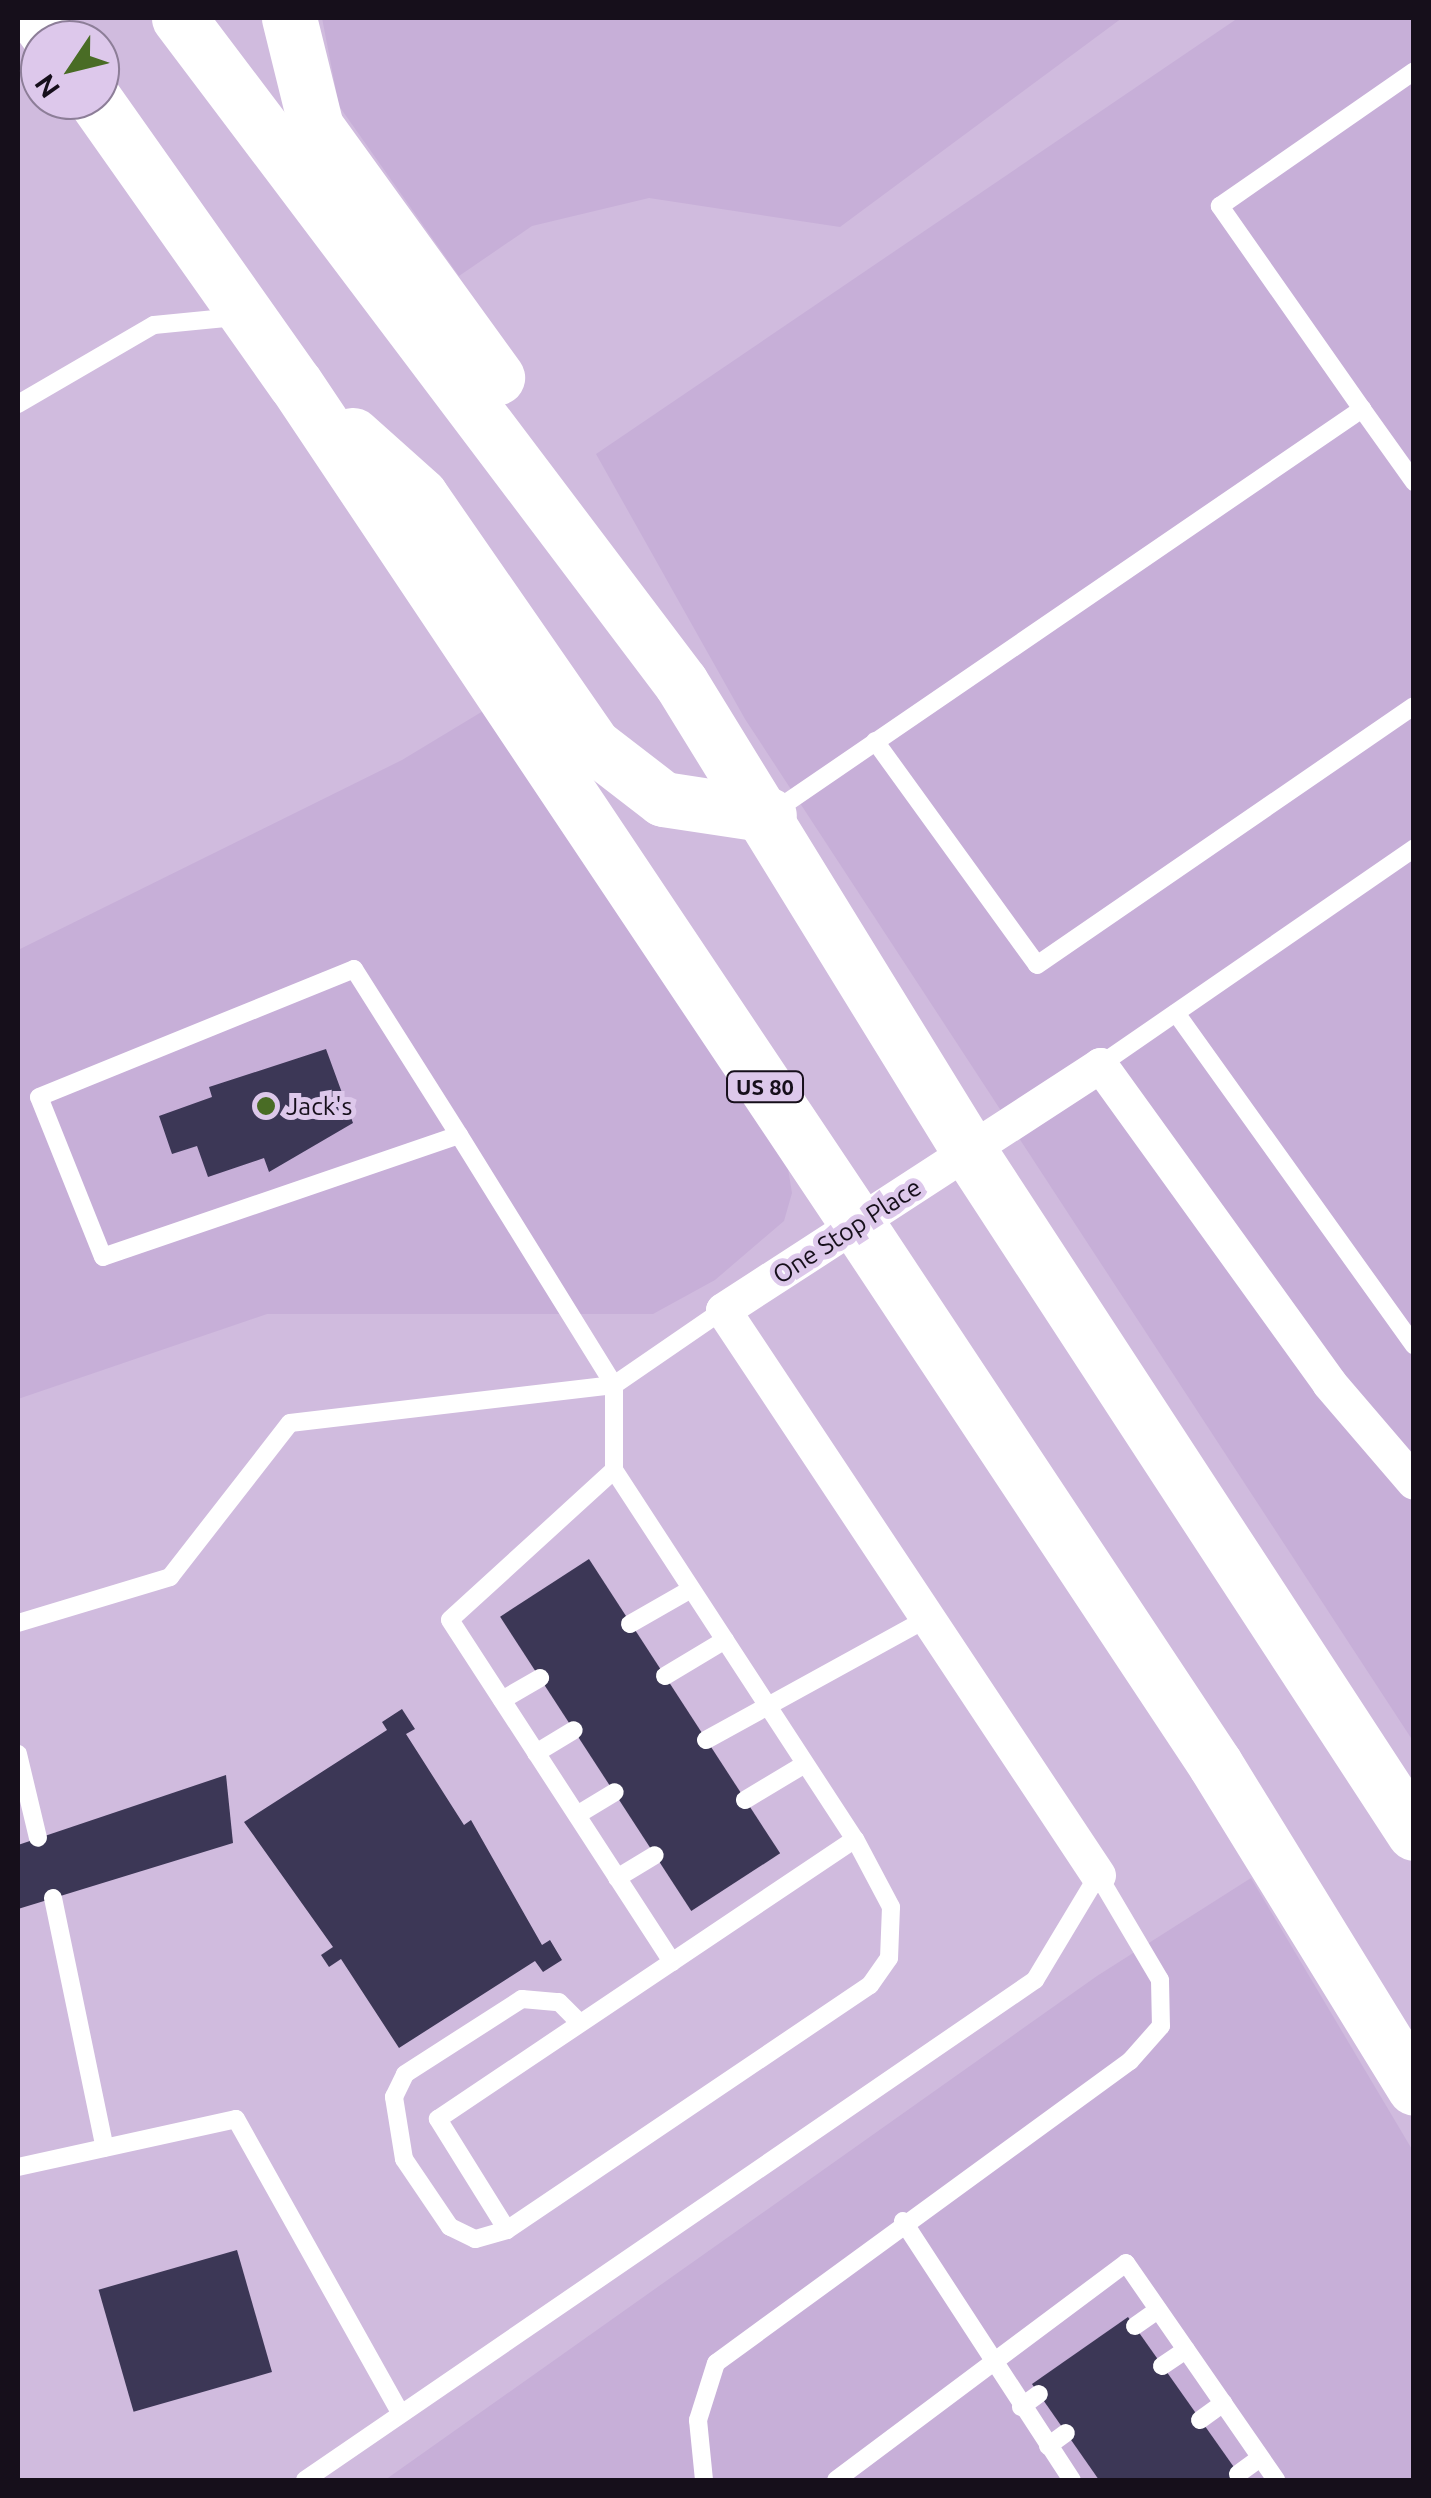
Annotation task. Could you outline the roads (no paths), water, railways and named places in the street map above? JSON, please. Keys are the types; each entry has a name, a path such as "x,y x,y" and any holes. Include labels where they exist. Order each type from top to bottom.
{"main road":[{"path":"179,18 681,683 769,815 970,1150 1414,1832"},
{"path":"290,18 316,126 582,494 681,683"},
{"name":"US 80","path":"109,120 296,383 858,1225 1215,1764 1414,2088"},
{"path":"296,383 420,495 593,745 663,799 769,815"}],"street":[{"name":"One Stop Place","path":"723,1310 1100,1065"},
{"path":"1100,1065 1329,1383 1414,1482"},
{"path":"723,1310 1098,1875"}],"lane":[{"path":"1414,71 1220,206 1414,482"},
{"path":"18,404 154,325 248,316"},
{"path":"769,815 1362,409"},
{"path":"875,741 1038,965 1414,706"},
{"path":"1100,1065 1414,848"},
{"path":"459,1135 103,1257 39,1097 354,969 459,1135 614,1384 614,1470 855,1839 891,1907 890,1958 870,1984 508,2230 475,2239 450,2228 404,2159 394,2097 405,2074 522,2000 559,2002 579,2022"},
{"path":"1176,1013 1414,1346"},
{"path":"18,1623 170,1577 290,1423 614,1384 723,1310"},
{"path":"614,1470 450,1620 672,1962"},
{"path":"630,1624 691,1589"},
{"path":"706,1740 928,1618"},
{"path":"665,1676 725,1640"},
{"path":"502,1700 540,1678"},
{"path":"536,1753 574,1730"},
{"path":"18,1754 38,1838"},
{"path":"746,1800 805,1764"},
{"path":"577,1815 616,1792"},
{"path":"508,2230 438,2119 855,1839"},
{"path":"617,1878 656,1854"},
{"path":"305,2480 1035,1980 1098,1875 1160,1980 1161,2026 1130,2061 903,2221 716,2363 698,2420 704,2480"},
{"path":"53,1898 104,2148"},
{"path":"18,2167 236,2119 400,2412"},
{"path":"903,2221 1072,2480"},
{"path":"836,2480 996,2369 1024,2333 1126,2263 1276,2480"},
{"path":"1135,2326 1158,2310"},
{"path":"1162,2366 1186,2350"},
{"path":"1021,2407 1039,2394"},
{"path":"1200,2420 1223,2404"},
{"path":"1048,2446 1066,2433"},
{"path":"1238,2474 1260,2458"}],"place":[{"name":"Jack's","path":"266,1106"}]}
